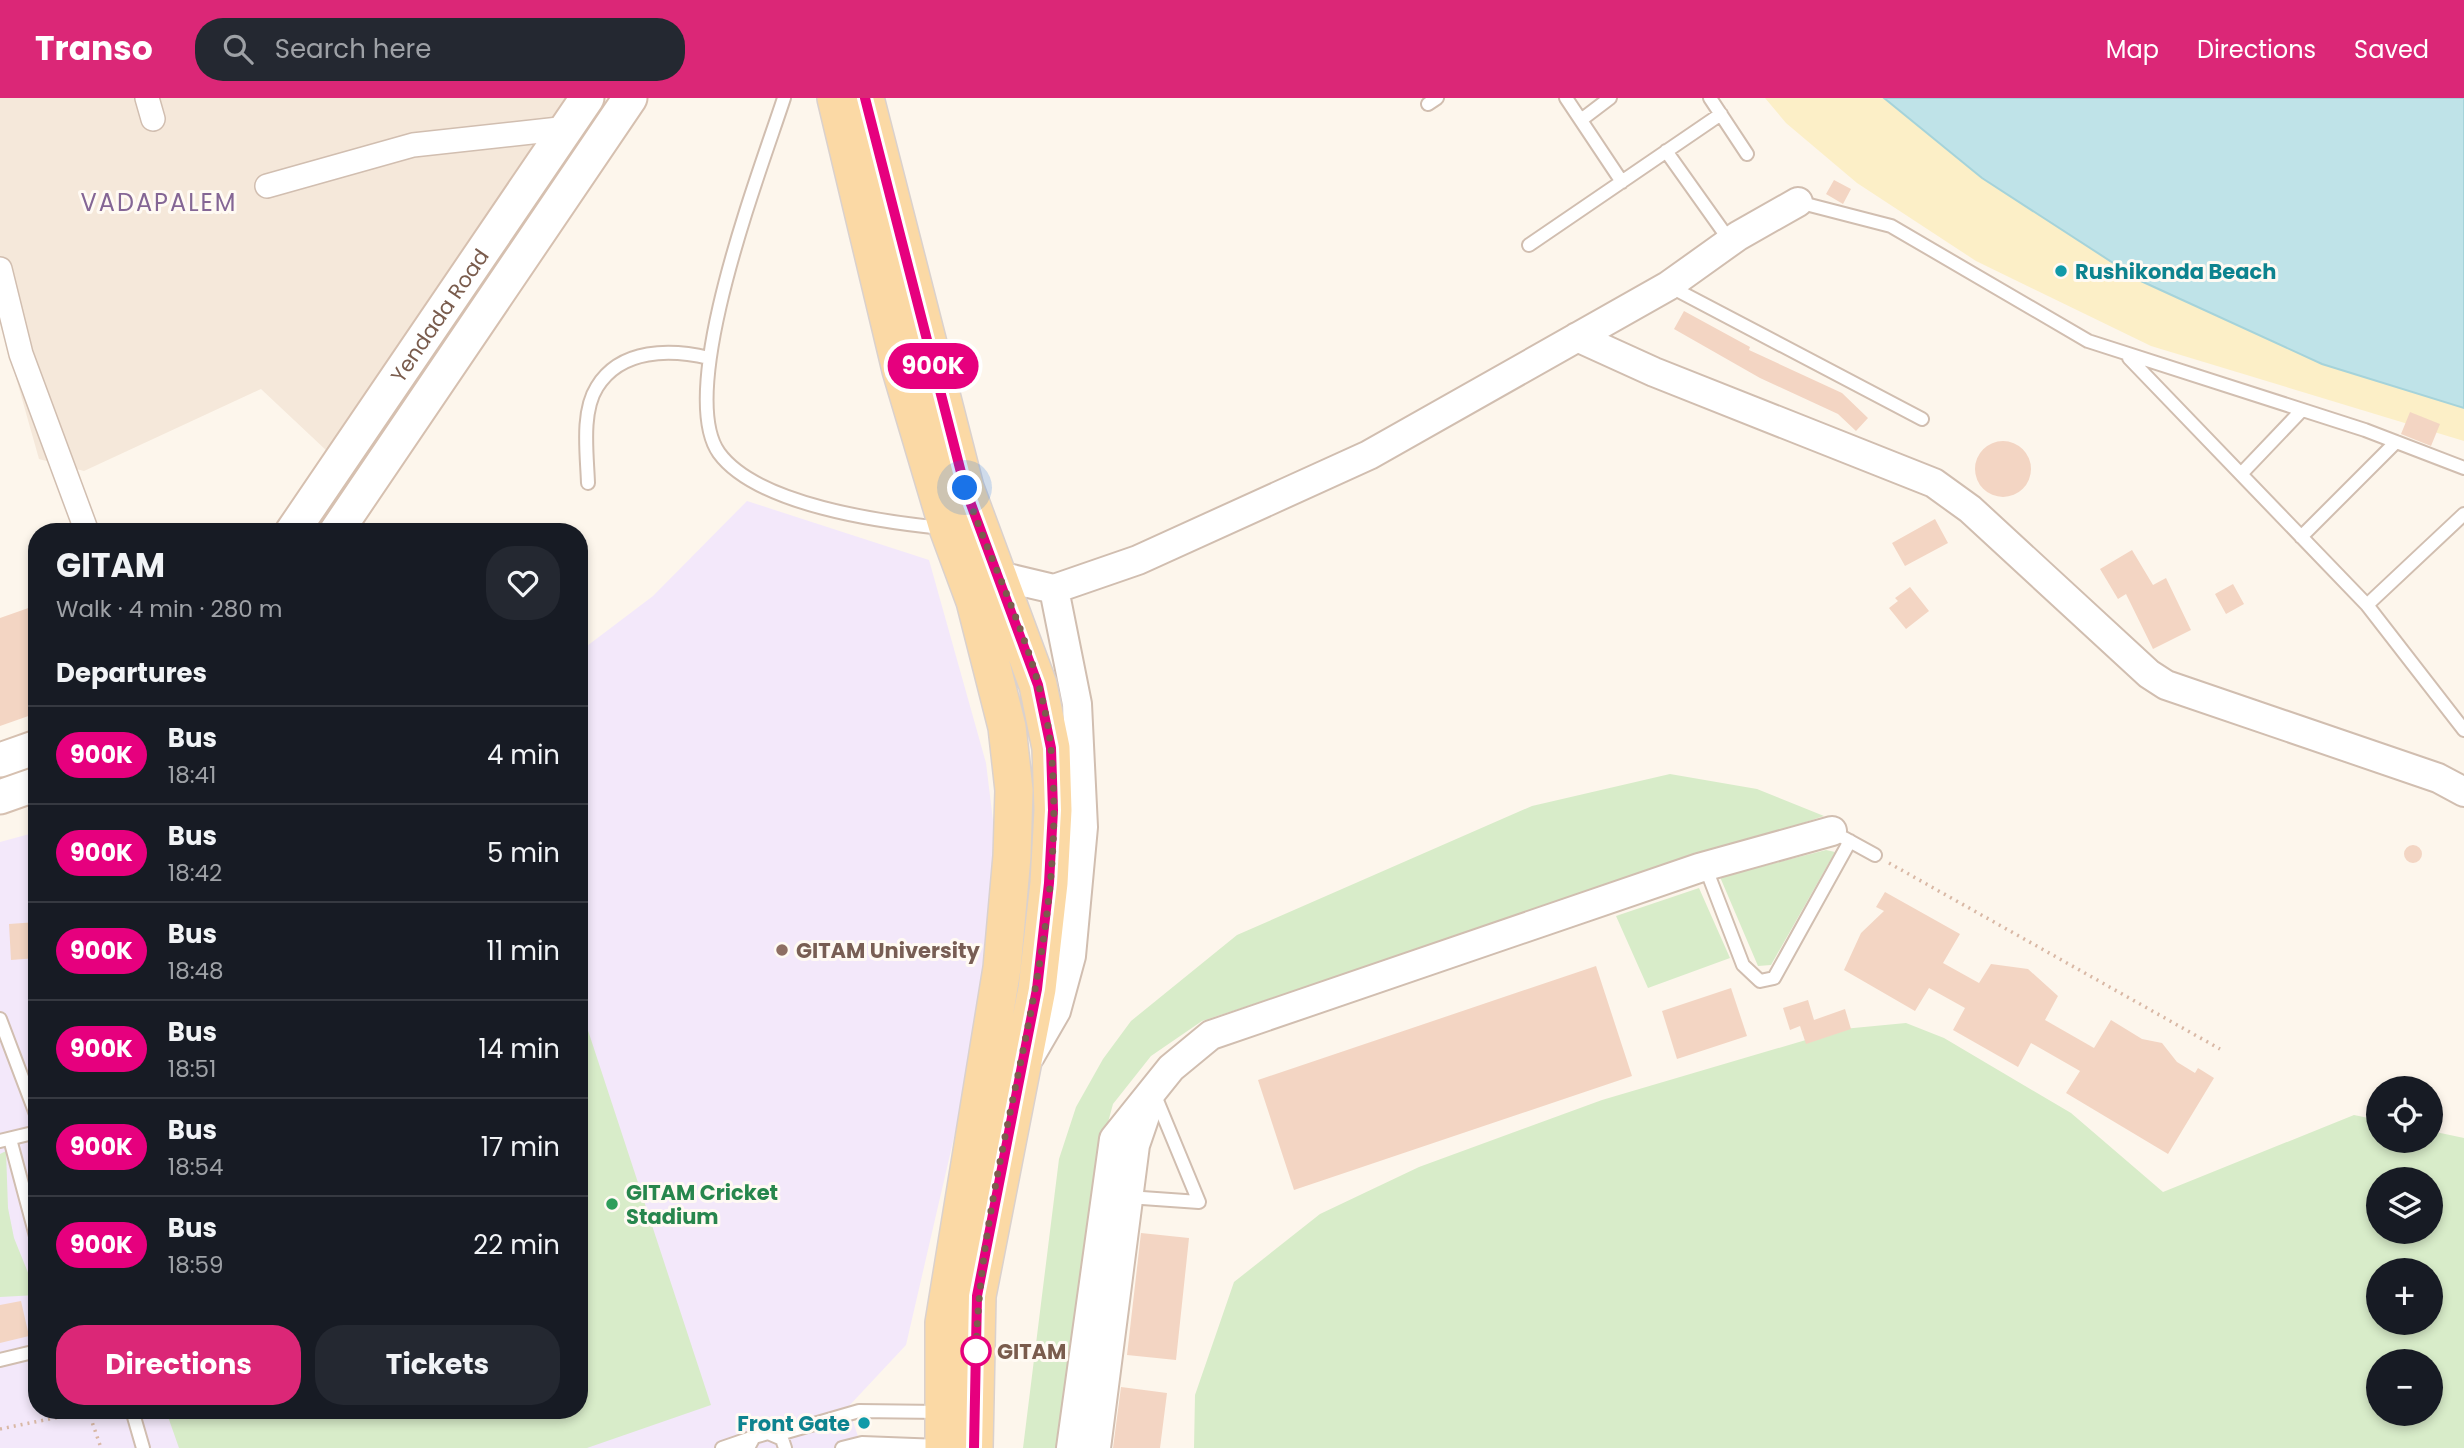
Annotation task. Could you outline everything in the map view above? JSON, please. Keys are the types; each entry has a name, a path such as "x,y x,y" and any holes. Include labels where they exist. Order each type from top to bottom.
{"main road":[{"name":"Yendada Road","path":"298,523 587,98"},
{"name":"Yendada Road","path":"342,523 630,98"},
{"path":"836,98 901,370 962,524 999,576 1038,685 1051,748 1053,810 1049,883 1037,989 952,1439"},
{"path":"865,98 935,374 975,601 1007,727 1014,790 1012,856 1002,968 944,1323 952,1439"},
{"path":"0,760 28,750"},
{"path":"0,797 28,787"}],"street":[{"path":"267,186 413,145 568,128"},
{"path":"999,576 1054,589 1138,560 1369,455 1668,286 1730,241 1798,202"},
{"path":"1,275 21,354 84,523"},
{"path":"1577,337 1654,372 1934,483 1970,509 2149,674 2166,685 2438,778 2464,792"},
{"path":"1021,1071 1056,1011 1071,956 1083,827 1077,704 1054,589"},
{"path":"1071,1448 1114,1139 1171,1068 1211,1035 1705,866 1841,836"},
{"path":"1096,1448 1135,1145 1153,1091"}],"lane":[{"path":"784,98 738,240 709,358 708,428 719,453 746,478 836,512 891,523 962,524"},
{"path":"1566,98 1622,182"},
{"path":"1581,120 1610,98"},
{"path":"1710,98 1747,153"},
{"path":"1529,245 1721,114"},
{"path":"1666,151 1730,241"},
{"path":"1798,202 1891,226 2088,341 2302,410 2464,468"},
{"path":"1668,286 1922,419"},
{"path":"588,483 589,411 597,387 617,367 650,352 684,352 709,358"},
{"path":"2126,355 2367,605 2464,730"},
{"path":"2241,474 2302,410"},
{"path":"2301,537 2396,442"},
{"path":"2367,605 2464,514"},
{"path":"1705,866 1743,965 1760,981 1774,978 1841,836 1875,855"},
{"path":"0,1019 28,1081"},
{"path":"1128,1197 1199,1202 1153,1091"},
{"path":"28,1134 5,1140 28,1212"},
{"path":"0,1360 28,1353"},
{"path":"722,1448 751,1443 768,1433 776,1435 859,1411 952,1439"},
{"path":"135,1419 143,1448"},
{"path":"776,1435 785,1448"},
{"path":"842,1448 862,1443 952,1439"}],"path":[{"path":"1875,855 2220,1049"},
{"path":"0,1430 51,1419"},
{"path":"91,1419 101,1448"}],"shaded area":[{"path":"0,98 590,98 328,452 261,389 84,471 39,459 0,321"},
{"name":"GITAM University","path":"747,501 929,560 986,763 996,845 973,1055 906,1345 848,1407 862,1448 0,1448 0,842 28,834 28,1419 588,1419 588,645 653,596"}],"green space":[{"path":"1670,774 1757,789 1824,816 1202,1021 1151,1056 1113,1104 1095,1170 1059,1448 1023,1448 1059,1159 1076,1107 1103,1059 1131,1021 1237,935 1532,806"},
{"path":"1826,850 1835,852 1771,965 1758,966 1720,877"},
{"path":"1699,888 1730,958 1648,988 1616,916"},
{"path":"1906,1023 1944,1038 2071,1113 2163,1192 2354,1115 2366,1118 2366,1153 2443,1153 2443,1134 2464,1138 2464,1448 1194,1448 1195,1395 1234,1282 1320,1214 1419,1167 1602,1100 1843,1029"},
{"name":"GITAM Cricket Stadium","path":"588,1030 711,1405 587,1448 179,1448 169,1419 588,1419"},
{"path":"6,1151 8,1208 14,1238 28,1273 28,1295 0,1297 0,1154"}],"sand":[{"name":"Rushikonda Beach","path":"1765,98 1884,98 1982,178 2141,281 2322,364 2464,408 2464,441 2151,346 1976,261 1857,183 1786,123"}],"water":[{"path":"1884,98 2464,98 2464,408 2322,364 2141,281 1982,178"}],"building":[{"path":"1834,180 1851,189 1843,204 1826,194"},
{"path":"1684,311 1750,347 1749,350 1842,393 1868,418 1856,431 1838,414 1760,378 1674,329"},
{"path":"2410,412 2440,424 2431,446 2401,434"},
{"path":"2003,441 2014,443 2023,449 2029,458 2029,480 2023,489 2014,495 2003,497 1992,495 1983,489 1977,480 1975,469 1977,458 1983,449 1992,443"},
{"path":"1935,519 1948,543 1905,566 1892,543"},
{"path":"2132,550 2153,585 2166,578 2191,630 2153,649 2126,594 2118,599 2100,569"},
{"path":"2233,584 2244,604 2226,614 2215,594"},
{"path":"1910,587 1929,611 1906,629 1889,608 1898,601 1895,598"},
{"path":"28,608 28,716 0,726 0,618"},
{"path":"2413,845 2419,848 2422,854 2419,860 2413,863 2407,860 2404,854 2407,848"},
{"path":"1885,892 1960,934 1943,963 1979,983 1991,964 2028,969 2058,996 2045,1020 2094,1048 2111,1020 2142,1039 2162,1043 2177,1062 2195,1073 2198,1068 2214,1078 2168,1154 2066,1093 2080,1071 2031,1043 2018,1067 1953,1030 1965,1008 1929,988 1915,1011 1844,970 1861,933 1884,911 1876,907"},
{"path":"28,923 28,959 11,960 9,924"},
{"path":"1596,966 1632,1076 1294,1190 1258,1080"},
{"path":"1731,988 1747,1036 1677,1059 1662,1011"},
{"path":"1808,1000 1814,1020 1845,1009 1851,1029 1806,1044 1800,1026 1790,1030 1783,1008"},
{"path":"1141,1233 1189,1238 1176,1360 1127,1355"},
{"path":"21,1301 28,1336 0,1343 0,1305"},
{"path":"1121,1387 1167,1393 1160,1448 1113,1448"}],"bus line":[{"name":"900K","path":"865,98 870,128 965,488 1038,685 1051,748 1053,810 1049,883 1037,989 977,1296 974,1448"}],"place":[{"name":"Rushikonda Beach","path":"2061,271"},
{"name":"GITAM University","path":"782,950"},
{"name":"GITAM Cricket Stadium","path":"612,1204"},
{"name":"GITAM","path":"976,1351"},
{"name":"Front Gate","path":"864,1423"}],"district":[{"name":"VADAPALEM","path":"159,202"}],"route":[{"path":"965,488 1038,685 1051,748 1053,810 1049,883 1037,989 977,1296 976,1358 976,1351"}]}
